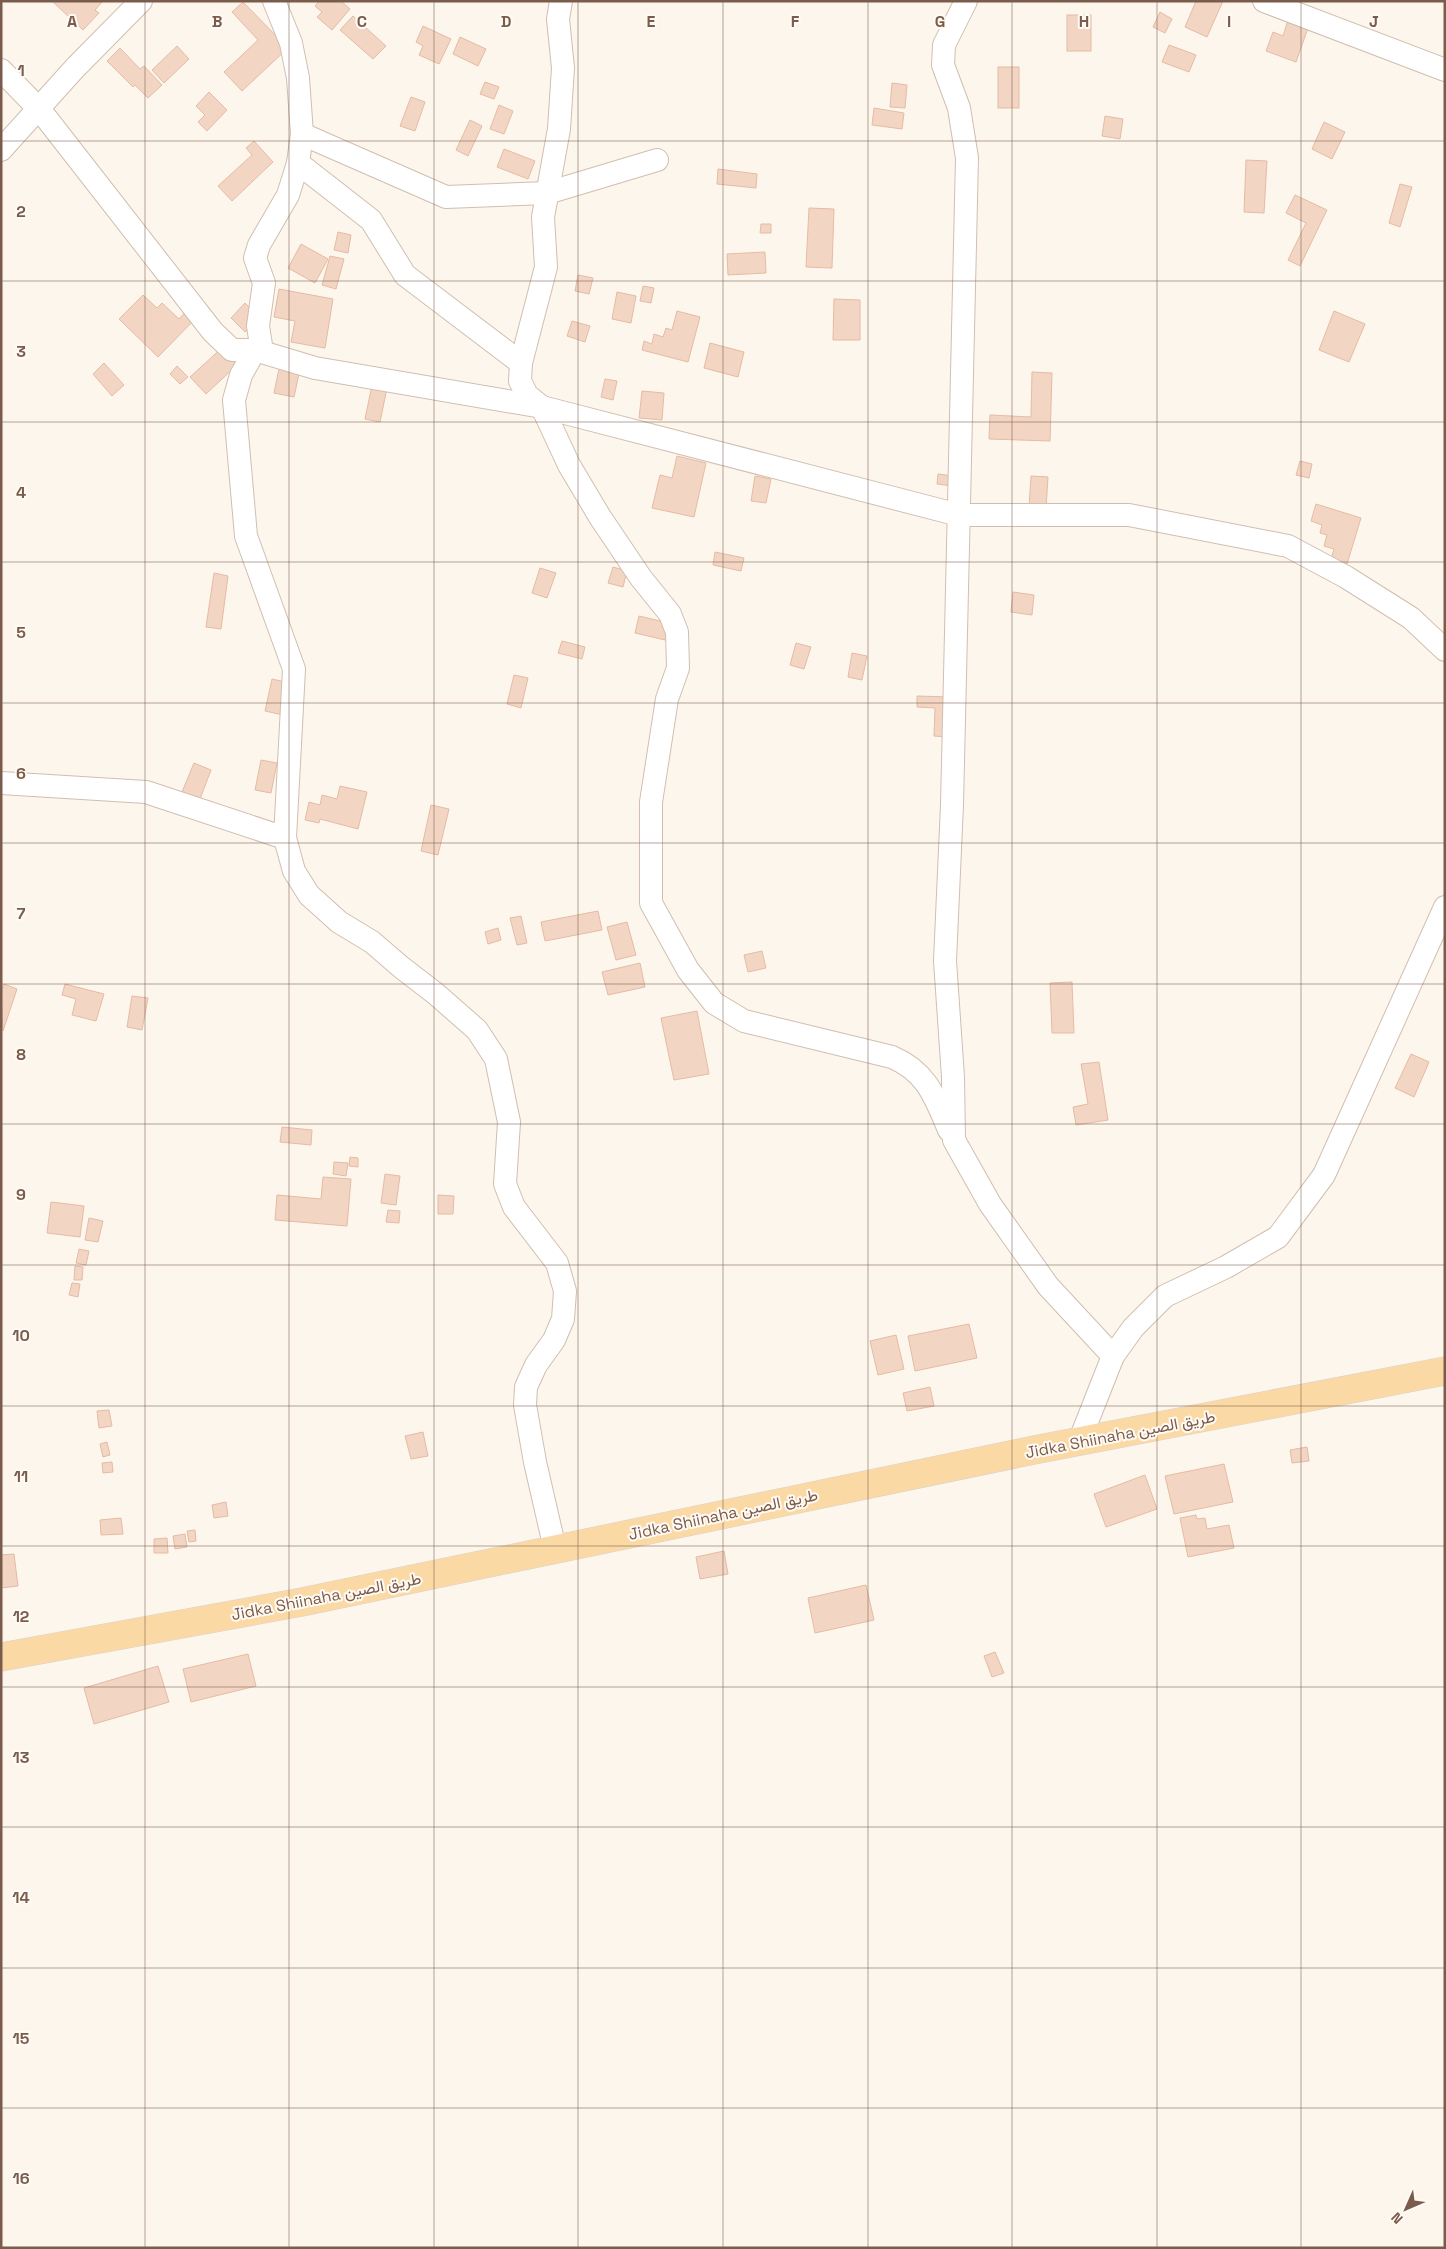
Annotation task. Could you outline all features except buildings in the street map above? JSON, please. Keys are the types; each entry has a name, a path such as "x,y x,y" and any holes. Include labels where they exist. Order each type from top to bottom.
{"main road":[{"name":"Jidka Shiinaha طريق الصين","path":"1,1657 302,1602 1079,1442 1445,1371"}],"street":[{"path":"1,150 40,110 75,68 141,1"},
{"path":"274,1 291,44 296,70 302,134 298,163 288,195 259,245 255,258 264,283 258,326 262,345 255,350 241,375 234,400 246,536 294,669 285,838 294,871 309,895 339,922 372,942 477,1030 496,1060 509,1122 505,1184 514,1207 557,1263 565,1291 563,1319 554,1340 536,1365 526,1387 525,1406 535,1462 555,1549"},
{"path":"562,1 558,19 563,68 558,129 542,230 546,267 521,363 520,381 527,395 542,406 569,465 591,502 641,578 670,614 677,632 678,668 667,700 651,802 651,903 688,970 714,1004 744,1021 892,1058 908,1064 922,1076 934,1096 954,1140 990,1204 1048,1286 1113,1356"},
{"path":"954,1140 953,1077 945,961 952,805 962,298 967,158 959,108 943,65 944,44 966,1"},
{"path":"1264,1 1445,70"},
{"path":"1,70 40,110 213,332 232,350 255,350 316,368 542,406 959,515 1129,515 1288,546 1346,577 1411,618 1445,650"},
{"path":"302,134 446,197 547,193 657,160"},
{"path":"298,163 371,220 405,275 521,363"},
{"path":"1,783 146,792 285,838"},
{"path":"1079,1442 1113,1356 1133,1328 1165,1296 1226,1267 1278,1236 1324,1175 1445,907"}]}
